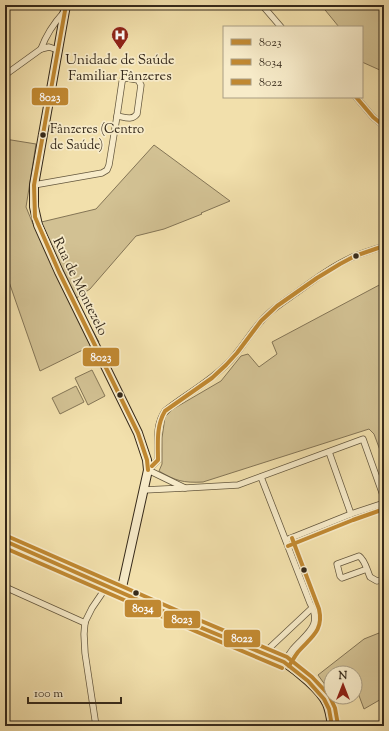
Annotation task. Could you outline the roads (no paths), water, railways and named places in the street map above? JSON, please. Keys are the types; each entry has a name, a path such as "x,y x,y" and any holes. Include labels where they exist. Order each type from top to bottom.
{"street":[{"path":"262,5 280,26"},
{"path":"41,49 56,22 66,8"},
{"name":"Rua de Montezelo","path":"66,8 34,185 34,207 38,226 138,434 146,455 148,470 121,592"},
{"path":"5,75 41,49 49,47 58,50"},
{"path":"34,185 106,170 109,165 116,116 123,79 138,80 141,86 137,114 132,118 116,116"},
{"path":"357,98 384,126"},
{"path":"185,488 148,470 158,460 159,424 165,411 208,381 226,365 239,351 251,332 267,315 288,298 320,275 338,265 356,256 384,246"},
{"path":"144,490 238,485 363,439 384,498"},
{"path":"329,452 350,514"},
{"path":"261,477 315,614 314,624 309,633 292,650 284,662"},
{"path":"286,540 350,514 384,503"},
{"path":"5,541 284,662 293,668 323,696 328,706 332,726"},
{"path":"367,569 342,578 340,576 337,564 360,556 363,559 367,569 370,577 373,580 377,581 384,579"},
{"path":"96,726 85,653 84,634 85,623 92,608 107,586"},
{"path":"5,587 85,623"},
{"path":"263,654 312,608"}],"place":[{"name":"Unidade de Saúde Familiar Fânzeres","path":"120,50"},
{"name":"Fânzeres (Centro de Saúde)","path":"43,135"}]}
